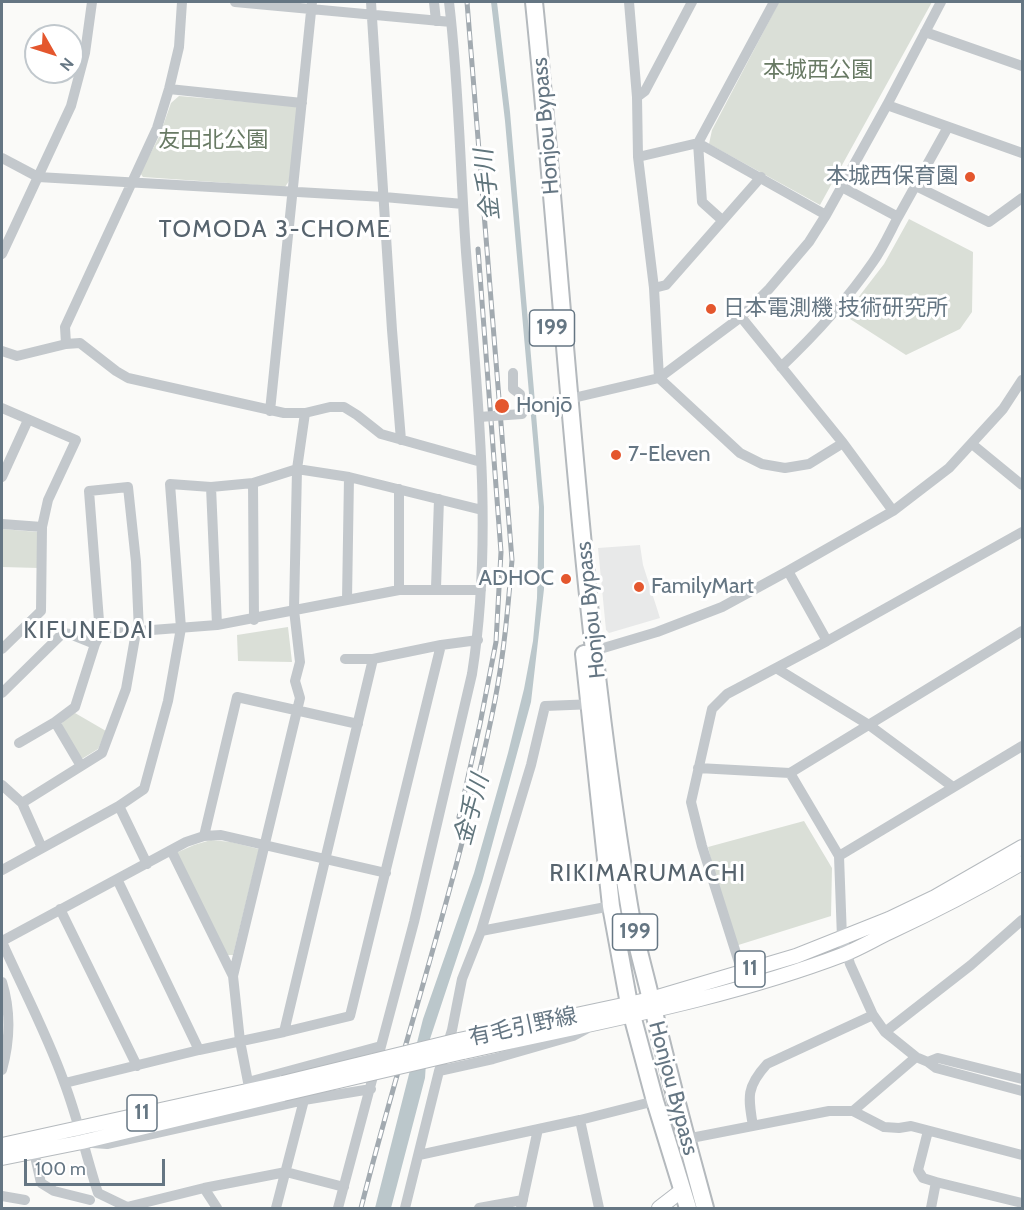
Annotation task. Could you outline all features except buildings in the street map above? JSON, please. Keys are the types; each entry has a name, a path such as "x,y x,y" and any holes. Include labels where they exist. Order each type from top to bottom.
{"highway":[{"name":"Honjou Bypass","path":"523,2 590,652 611,906 630,1010 688,1209"},
{"name":"Honjou Bypass","path":"534,2 546,119 563,400"},
{"name":"Honjou Bypass","path":"595,704 629,907 652,1006 705,1209"}],"main road":[{"name":"有毛引野線","path":"652,1006 742,972 796,956 889,919 934,897 1023,847"},
{"name":"有毛引野線","path":"2,1158 82,1142 461,1043 744,988 846,953 942,908 1023,863"},
{"name":"有毛引野線","path":"461,1043 598,1022 630,1010"},
{"name":"有毛引野線","path":"2,1145 40,1138 80,1126 249,1086 283,1088"},
{"path":"659,1209 681,1191"}],"street":[{"path":"2,254 70,106 85,54 92,2"},
{"path":"66,344 65,327 157,128 170,88 179,47 182,2"},
{"path":"235,2 312,4 371,14 451,22"},
{"path":"371,2 401,440"},
{"path":"434,2 436,21"},
{"path":"338,1209 370,1089 377,1050 414,922 478,640 482,510 479,417 449,2"},
{"path":"629,2 637,97 638,157 654,288 658,378 740,453 762,464 785,468 808,464 843,443"},
{"path":"637,97 645,91 692,2"},
{"path":"722,220 702,202 698,143 774,2"},
{"path":"563,400 658,378 741,318 769,290 809,242 842,187 941,2"},
{"path":"270,411 312,4"},
{"path":"925,32 1023,66"},
{"path":"170,88 302,102"},
{"path":"887,105 1023,153"},
{"path":"781,367 839,307 874,261 948,127"},
{"path":"638,157 698,143 825,215"},
{"path":"2,158 38,177 384,197 463,204"},
{"path":"654,288 666,285 761,177"},
{"path":"916,186 989,222 1023,198"},
{"path":"842,187 898,217"},
{"path":"741,318 843,443 893,511"},
{"path":"2,351 17,356 80,342 128,378 270,411 305,413 330,407 344,407 381,434 481,462"},
{"path":"479,417 522,414 520,394 513,389 513,373"},
{"path":"590,652 657,632 722,607 893,511 949,468 1003,409 1023,380"},
{"path":"2,408 76,440 48,500 42,527 41,611 2,649"},
{"path":"305,413 297,469 294,610 300,662 295,681 300,698 233,976 240,1041 249,1086 377,1050 461,1043"},
{"path":"2,477 28,420"},
{"path":"972,444 1021,480"},
{"path":"2,870 119,806 144,789 168,701 181,628 170,484 211,487 253,483 297,469 349,477 482,510"},
{"path":"347,600 349,477"},
{"path":"253,483 254,620"},
{"path":"19,743 55,722 75,707 98,639 89,491 128,487 136,562 138,632 126,689 102,753 22,802"},
{"path":"211,487 217,625"},
{"path":"399,489 399,590"},
{"path":"436,588 439,499"},
{"path":"2,524 42,527"},
{"path":"742,972 702,846 691,802 712,709 727,694 1023,532"},
{"path":"788,572 827,641"},
{"path":"2,693 63,633 98,639 138,632 254,620 399,590 436,588 481,590"},
{"path":"698,768 790,773 1023,631"},
{"path":"345,659 373,659 478,640"},
{"path":"65,1083 350,1016 441,645"},
{"path":"284,1032 373,659"},
{"path":"776,668 869,725 953,787"},
{"path":"204,836 237,697 358,724"},
{"path":"405,1209 439,1071 452,1030 462,979 481,931 531,765 545,706 595,704"},
{"path":"55,722 81,766"},
{"path":"839,856 1023,746"},
{"path":"790,773 839,856 842,938 846,953 873,1016 885,1032 916,1057 936,1068 1023,1091"},
{"path":"2,785 22,802 42,848"},
{"path":"119,806 147,864"},
{"path":"91,1201 80,1126 51,1047 2,942 171,850 204,836 221,835 386,873"},
{"path":"171,850 233,976"},
{"path":"117,879 199,1050"},
{"path":"481,931 611,906"},
{"path":"60,909 137,1066"},
{"path":"885,1032 971,965 1023,920"},
{"path":"2,982 9,1011 7,1048 2,1070"},
{"path":"753,1126 748,1100 750,1086 767,1064 873,1016"},
{"path":"439,1071 494,1059 573,1036 598,1022"},
{"path":"853,1111 916,1057"},
{"path":"928,1062 938,1058 1023,1079"},
{"path":"82,1142 106,1144 304,1100 370,1089"},
{"path":"276,1209 304,1100"},
{"path":"419,1155 538,1130 655,1101"},
{"path":"686,1139 829,1111 853,1111 884,1127 911,1126 1023,1155"},
{"path":"580,1120 599,1209"},
{"path":"479,1209 522,1204 538,1130"},
{"path":"928,1131 918,1170 923,1179 1023,1203"},
{"path":"33,1152 41,1183 54,1191 127,1208 204,1188 286,1172 344,1187"},
{"path":"931,1209 936,1182"},
{"path":"204,1188 217,1209"},
{"path":"2,1196 25,1200"}],"shaded area":[{"path":"491,2 497,2 510,112 544,507 544,589 531,702 482,882 427,1048 425,1078 391,1208 375,1208 423,1019 474,873 508,753 533,641 537,598 539,507 505,121"},
{"path":"640,545 643,565 660,618 609,633 606,630 598,548"}],"green space":[{"name":"本城西公園","path":"779,2 932,2 820,205 709,144 712,130"},
{"name":"友田北公園","path":"179,96 296,106 298,110 289,181 285,187 143,177 140,173 159,137 171,103"},
{"path":"909,219 973,252 972,312 960,329 906,355 850,319 851,307 884,264"},
{"path":"2,529 38,532 39,568 2,567"},
{"path":"288,627 292,662 238,661 237,635"},
{"path":"75,713 106,731 98,749 80,760 61,727 63,720"},
{"path":"804,821 832,868 831,916 732,947 708,847"},
{"path":"211,840 259,849 233,955 227,955 176,853"}],"railway":[{"path":"361,1208 449,892 481,764 501,665 512,560 467,2"},
{"path":"459,817 496,642 501,552 478,249"}],"place":[{"name":"本城西保育園","path":"970,177"},
{"name":"日本電測機 技術研究所","path":"711,309"},
{"name":"Honjō","path":"502,406"},
{"name":"7-Eleven","path":"616,455"},
{"name":"ADHOC","path":"566,579"},
{"name":"FamilyMart","path":"639,587"}],"district":[{"name":"TOMODA 3-CHOME","path":"275,230"},
{"name":"KIFUNEDAI","path":"89,631"},
{"name":"RIKIMARUMACHI","path":"648,874"}],"water label":[{"name":"金手川","path":"488,185"},
{"name":"金手川","path":"472,810"}]}
